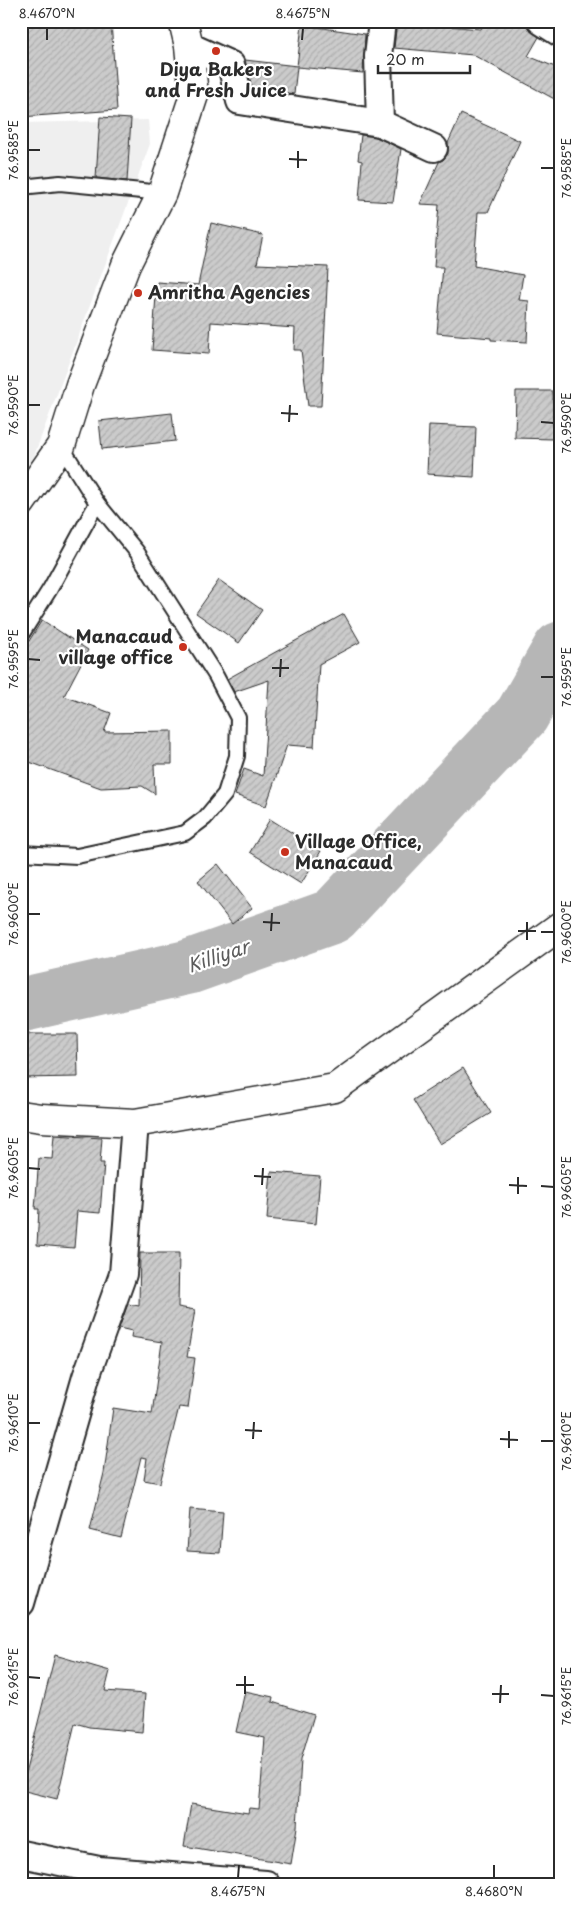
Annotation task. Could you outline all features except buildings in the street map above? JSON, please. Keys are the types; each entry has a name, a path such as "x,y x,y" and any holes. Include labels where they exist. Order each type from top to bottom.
{"street":[{"path":"380,123 378,56 382,21"},
{"path":"541,21 560,33"},
{"path":"186,33 231,66 240,101 380,123 434,148"},
{"path":"21,503 26,481 61,446 80,386 126,265 162,193 194,95 186,33"},
{"path":"21,1114 41,1118 135,1123 335,1088 560,926"},
{"path":"21,1603 86,1378 123,1274 135,1123"},
{"path":"21,1854 99,1870 266,1884"}],"lane":[{"path":"21,187 60,183 162,193"},
{"path":"21,853 78,856 185,833 205,818 225,794 237,756 238,718 216,676 137,552 98,503 61,446"},
{"path":"21,635 50,589 98,503"}],"shaded area":[{"path":"148,120 150,144 34,456 21,474 21,123"}],"waterway":[{"name":"Killiyar","path":"21,1005 189,967 333,916 522,715 560,649"}],"place":[{"name":"Diya Bakers and Fresh Juice","path":"216,51"},
{"name":"Amritha Agencies","path":"138,293"},
{"name":"Manacaud village office","path":"183,647"},
{"name":"Village Office, Manacaud","path":"285,852"}]}
